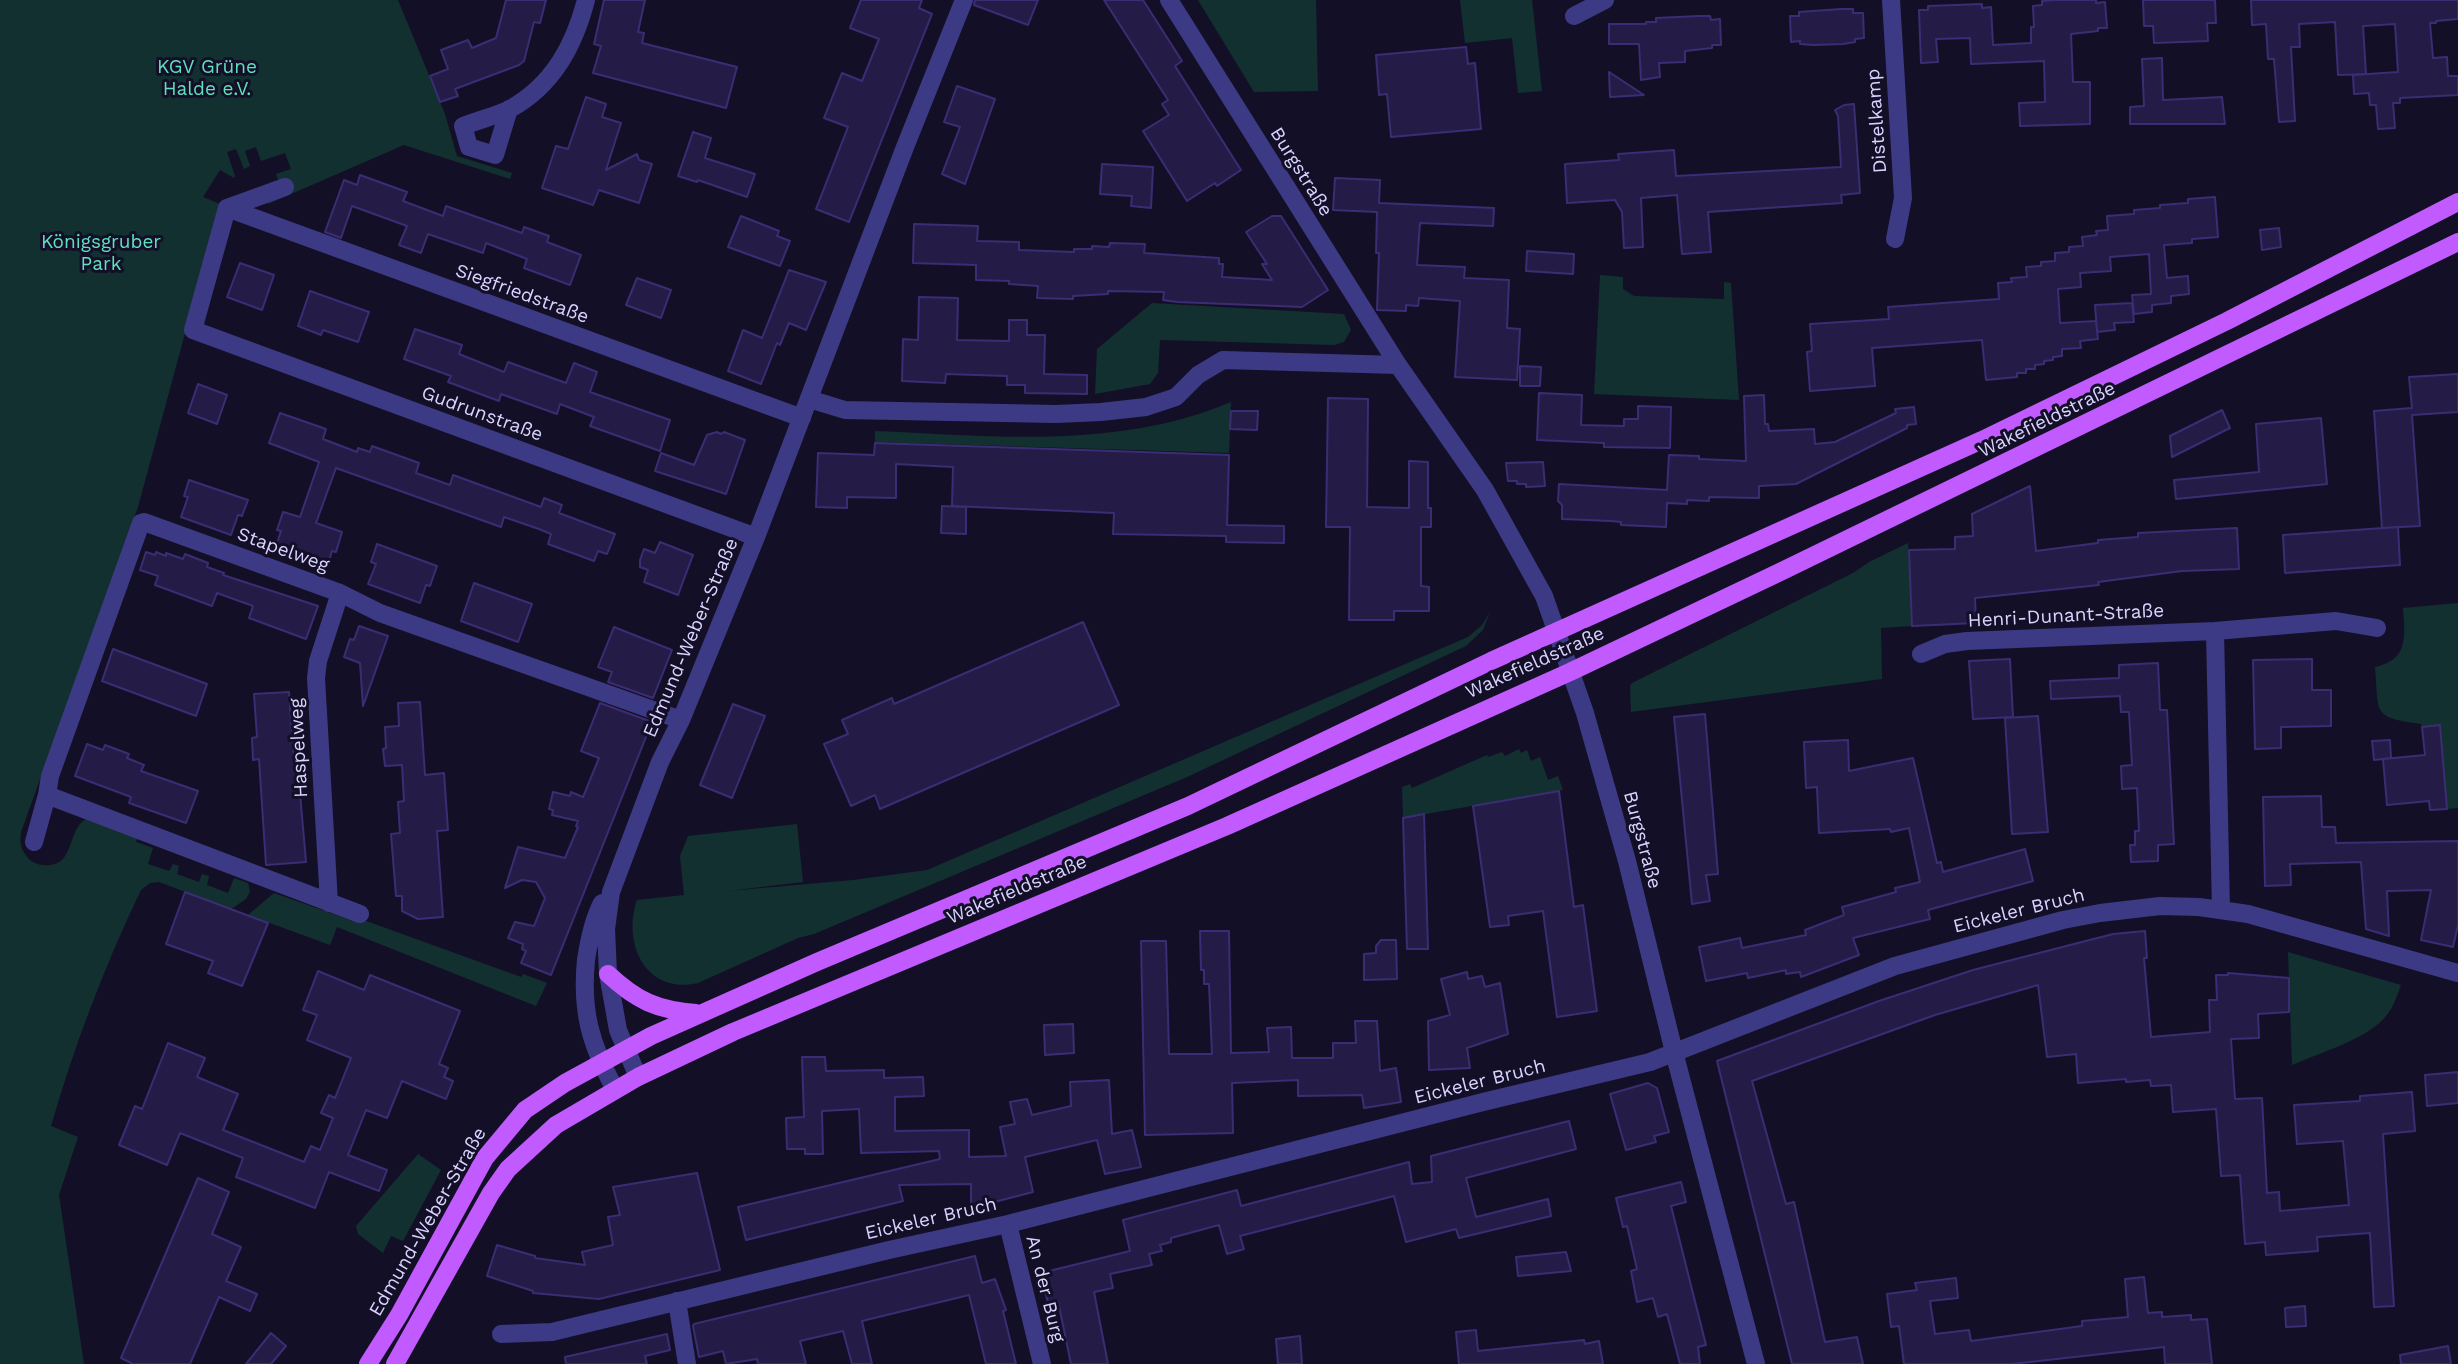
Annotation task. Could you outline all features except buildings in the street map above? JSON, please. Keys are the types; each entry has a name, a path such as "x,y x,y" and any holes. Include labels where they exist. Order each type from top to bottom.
{"main road":[{"name":"Wakefieldstraße","path":"625,1048 700,1013 1188,806 1556,632 1982,440 2227,321 2458,202"},
{"name":"Wakefieldstraße","path":"615,1089 733,1032 1227,825 1570,672 1790,568 2458,242"},
{"path":"608,974 642,1001 674,1011 700,1013"},
{"name":"Edmund-Weber-Straße","path":"368,1364 399,1315 485,1158 497,1141 525,1110 625,1048"},
{"name":"Edmund-Weber-Straße","path":"396,1364 491,1193 508,1169 556,1125 615,1089"}],"street":[{"path":"509,109 538,89 565,57 586,0"},
{"name":"Edmund-Weber-Straße","path":"638,1077 618,1030 608,974 606,929 611,892 660,762 681,720 756,537 964,0"},
{"name":"Burgstraße","path":"1169,0 1398,365 1503,519 1538,582 1588,724 1627,861 1756,1364"},
{"path":"1574,16 1605,0"},
{"name":"Distelkamp","path":"1891,0 1903,198 1895,239"},
{"path":"228,208 285,187"},
{"name":"Gudrunstraße","path":"228,208 193,330 756,537"},
{"name":"Siegfriedstraße","path":"228,208 802,418"},
{"path":"809,400 845,410 1056,414 1101,412 1146,407 1176,397 1198,374 1223,360 1398,365"},
{"name":"Stapelweg","path":"34,842 50,776 141,523 144,522 340,593 380,613 681,720"},
{"name":"Haspelweg","path":"329,904 316,678 318,661 340,593"},
{"name":"Henri-Dunant-Straße","path":"1921,654 1945,644 1967,640 2215,631 2336,621 2377,628"},
{"path":"2215,631 2221,910"},
{"path":"47,796 360,914"},
{"name":"Edmund-Weber-Straße","path":"611,892 601,905 589,937 583,987 588,1023 600,1062 615,1089"},
{"name":"Eickeler Bruch","path":"501,1334 552,1332 889,1250 1008,1224 1650,1062 1864,976 2000,936 2075,918 2132,908 2199,907 2221,910 2286,924 2458,973"},
{"name":"An der Burg","path":"1008,1224 1042,1364"},
{"path":"677,1301 687,1364"}],"green space":[{"name":"Königsgruber Park","path":"0,0 398,0 445,114 457,156 512,173 510,179 404,145 268,204 268,201 282,191 276,174 291,169 285,153 261,161 256,147 245,151 250,166 244,169 236,149 227,152 234,178 220,170 203,197 220,204 138,507 21,832 21,846 31,861 41,865 54,864 66,855 76,831 86,819 138,837 136,842 153,848 148,864 169,871 173,864 179,866 177,874 199,882 202,874 209,876 207,885 228,893 234,878 248,883 250,892 246,899 231,909 159,882 150,883 141,890 80,1036 51,1126 78,1137 59,1195 84,1364 0,1364"},
{"path":"1198,0 1316,0 1318,91 1254,92"},
{"path":"1460,0 1532,0 1542,91 1518,93 1512,38 1465,43"},
{"path":"1600,275 1623,277 1623,289 1634,296 1724,299 1724,282 1731,283 1739,400 1594,394"},
{"path":"1152,303 1344,314 1351,330 1344,342 1334,345 1160,340 1158,373 1150,384 1095,394 1097,349"},
{"path":"1231,402 1229,453 875,442 875,431 1010,437 1100,434 1188,417"},
{"path":"1908,543 1912,626 1881,628 1882,679 1631,712 1632,683"},
{"path":"2458,603 2458,808 2447,809 2440,726 2422,727 2421,724 2393,719 2381,711 2375,667 2386,664 2399,653 2404,637 2403,608"},
{"path":"1490,612 1483,630 1466,646 1187,777 814,934 798,938 698,983 680,985 664,981 652,974 636,949 633,917 637,900 684,895 680,856 688,836 797,824 803,882 728,891 853,880 927,870 1468,637 1482,625"},
{"path":"1519,749 1521,753 1527,750 1531,761 1540,757 1548,780 1558,776 1563,790 1403,818 1402,787 1410,784 1412,788 1487,755 1488,757 1502,752 1505,756"},
{"path":"274,893 356,922 358,918 521,977 523,974 547,983 536,1006 337,927 330,945 248,915"},
{"path":"2288,952 2401,985 2386,1016 2368,1032 2292,1065"},
{"path":"418,1154 441,1170 403,1241 391,1236 383,1253 358,1234 356,1226"}],"park label":[{"name":"KGV Grüne Halde e.V.","path":"207,78"}]}
